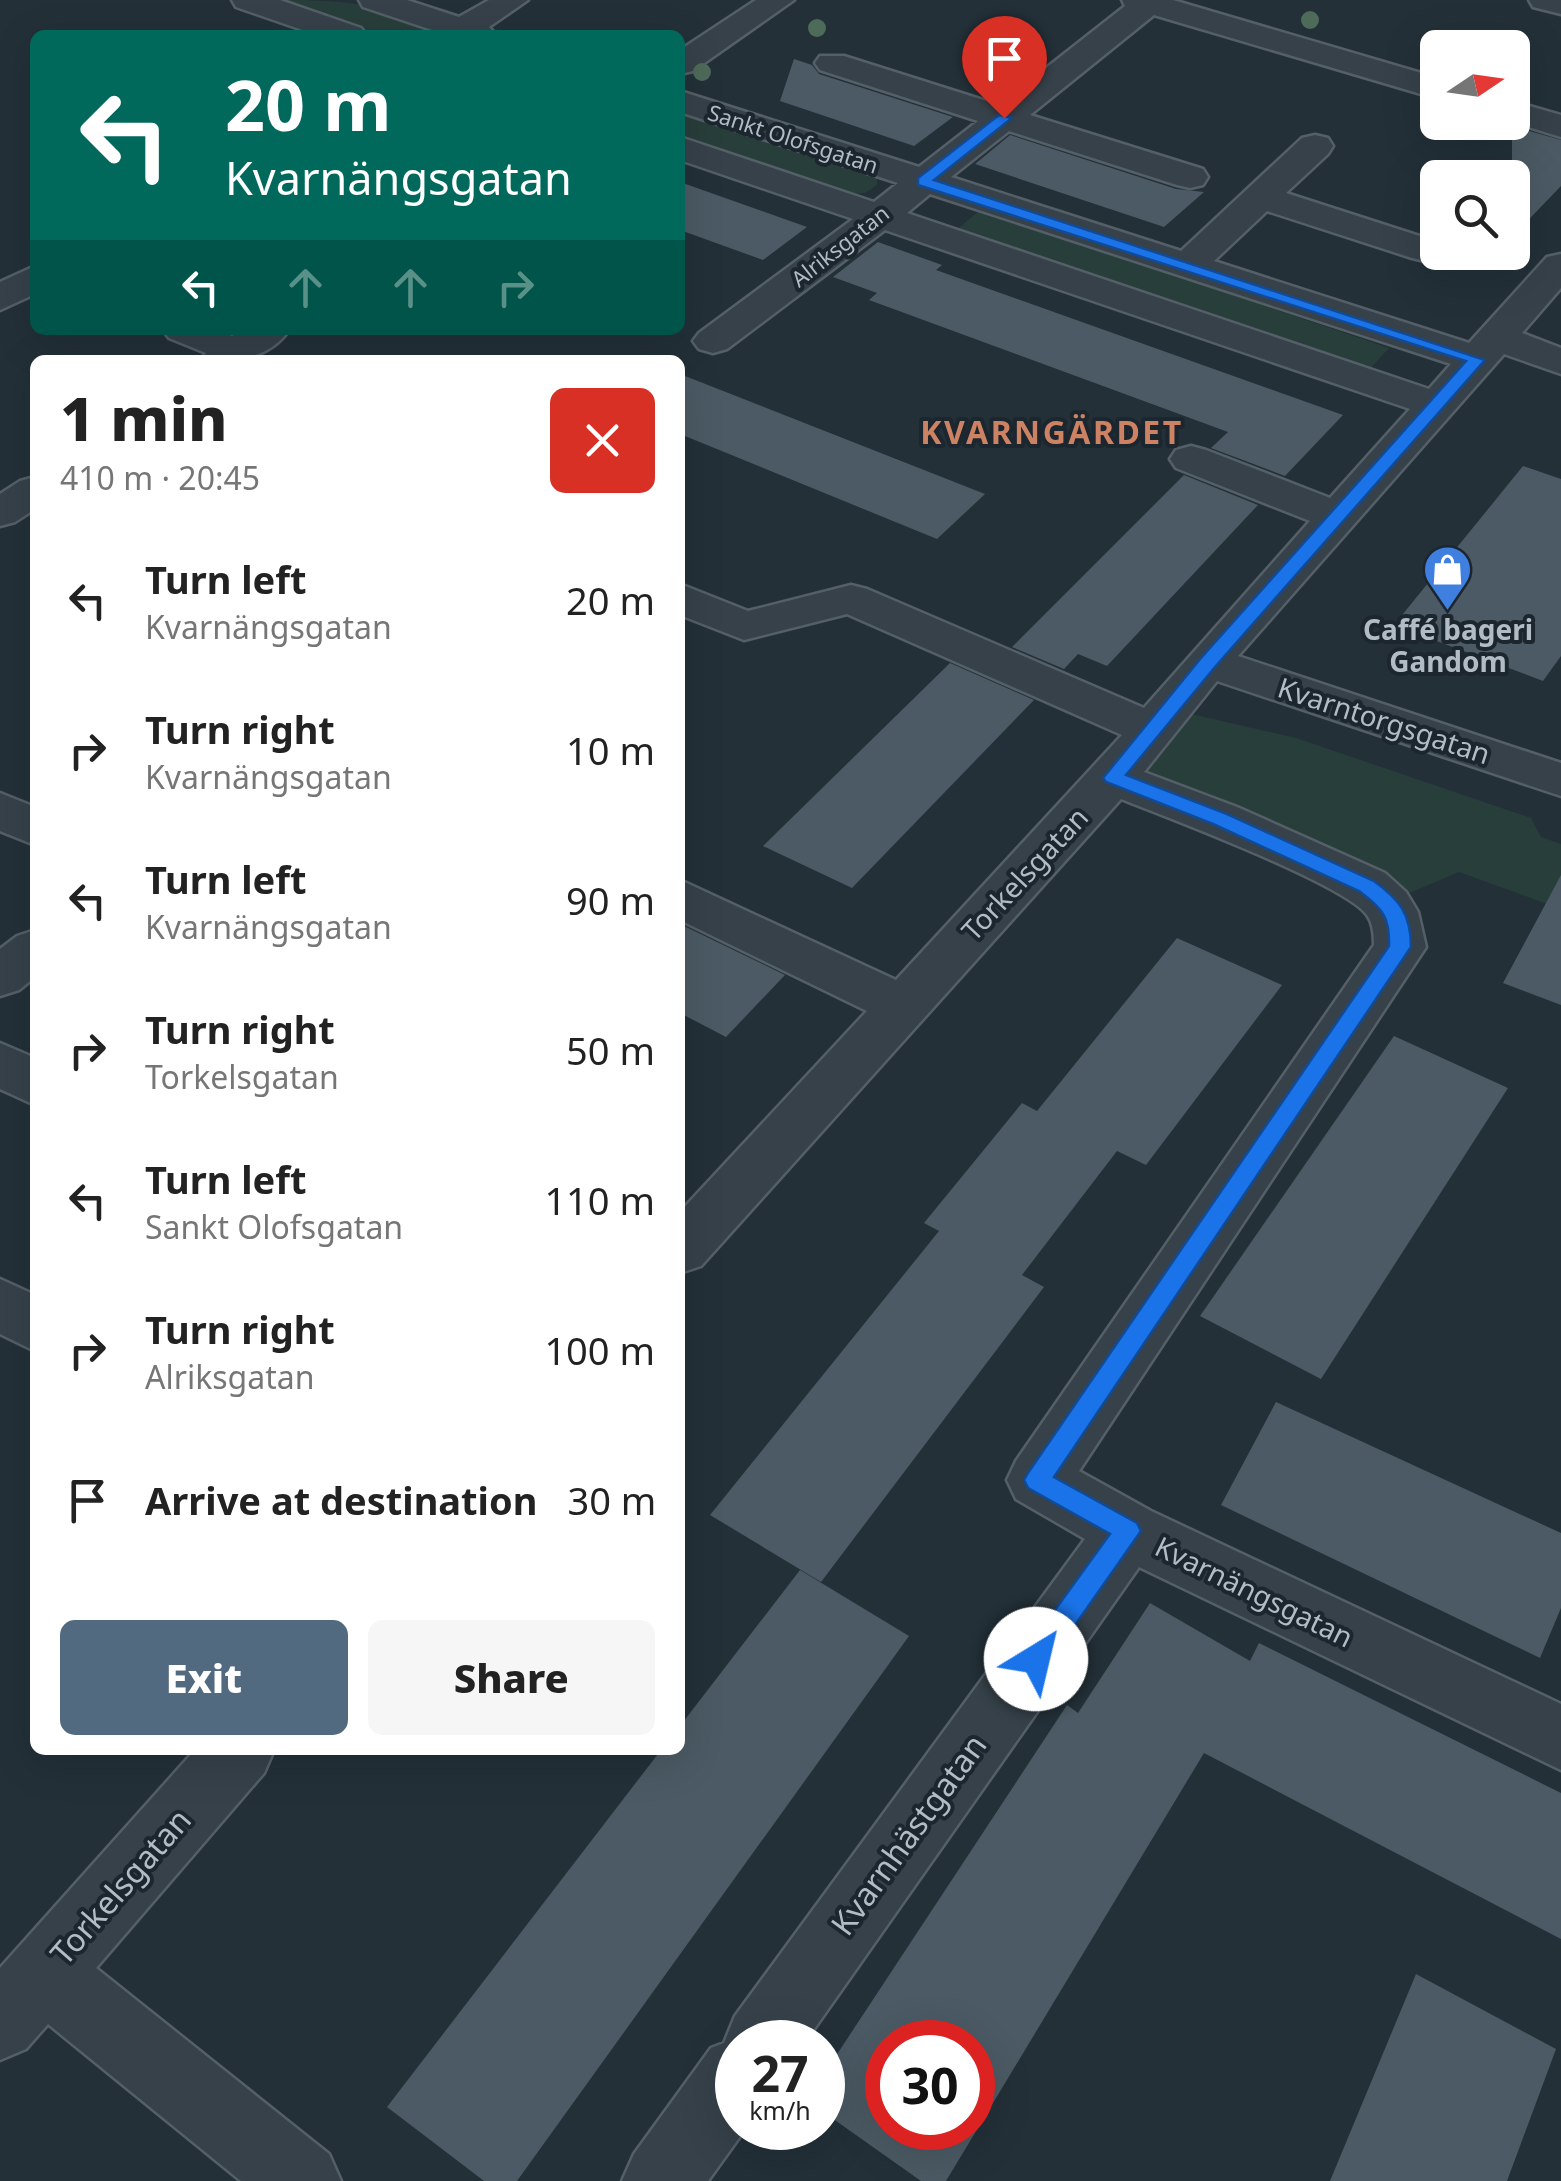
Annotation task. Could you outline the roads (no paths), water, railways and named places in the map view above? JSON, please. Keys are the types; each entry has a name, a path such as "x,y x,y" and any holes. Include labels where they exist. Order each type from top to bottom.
{"street":[{"path":"248,0 335,30"},
{"path":"376,0 423,6 460,30"},
{"path":"469,30 512,0"},
{"path":"685,61 778,0"},
{"path":"1545,0 1561,4"},
{"path":"1147,1 1420,84"},
{"name":"Alriksgatan","path":"713,341 881,215 1147,1"},
{"path":"832,63 1190,177"},
{"name":"Sankt Olofsgatan","path":"685,103 1186,267 1487,348 1561,362"},
{"path":"1530,117 1561,126"},
{"path":"1186,267 1315,146"},
{"name":"Sankt Olofsgatan","path":"685,150 1434,404"},
{"path":"1261,197 1420,248"},
{"name":"Torkelsgatan","path":"685,1245 1113,778 1208,662 1561,266"},
{"path":"0,298 30,281"},
{"path":"192,335 226,355"},
{"path":"230,355 261,335"},
{"path":"1191,459 1336,516"},
{"path":"0,513 30,493"},
{"path":"685,600 744,626 852,599 1152,730"},
{"name":"Kvarntorgsgatan","path":"1208,662 1561,780"},
{"name":"Kvarnängsgatan","path":"1113,778 1220,819 1367,886 1388,902 1400,922 1400,947 1038,1480 1128,1531 1561,1738"},
{"path":"685,900 903,1006"},
{"path":"0,977 30,953"},
{"path":"0,1063 30,1081"},
{"path":"0,1303 30,1323"},
{"name":"Kvarnhästgatan","path":"776,2020 1128,1531"},
{"name":"Torkelsgatan","path":"12,2009 236,1755"},
{"path":"12,2009 302,2181"},
{"path":"661,2181 715,2106"}],"place":[{"name":"Caffé bageri Gandom","path":"1448,612"}],"district":[{"name":"KVARNGÄRDET","path":"1052,433"}]}
